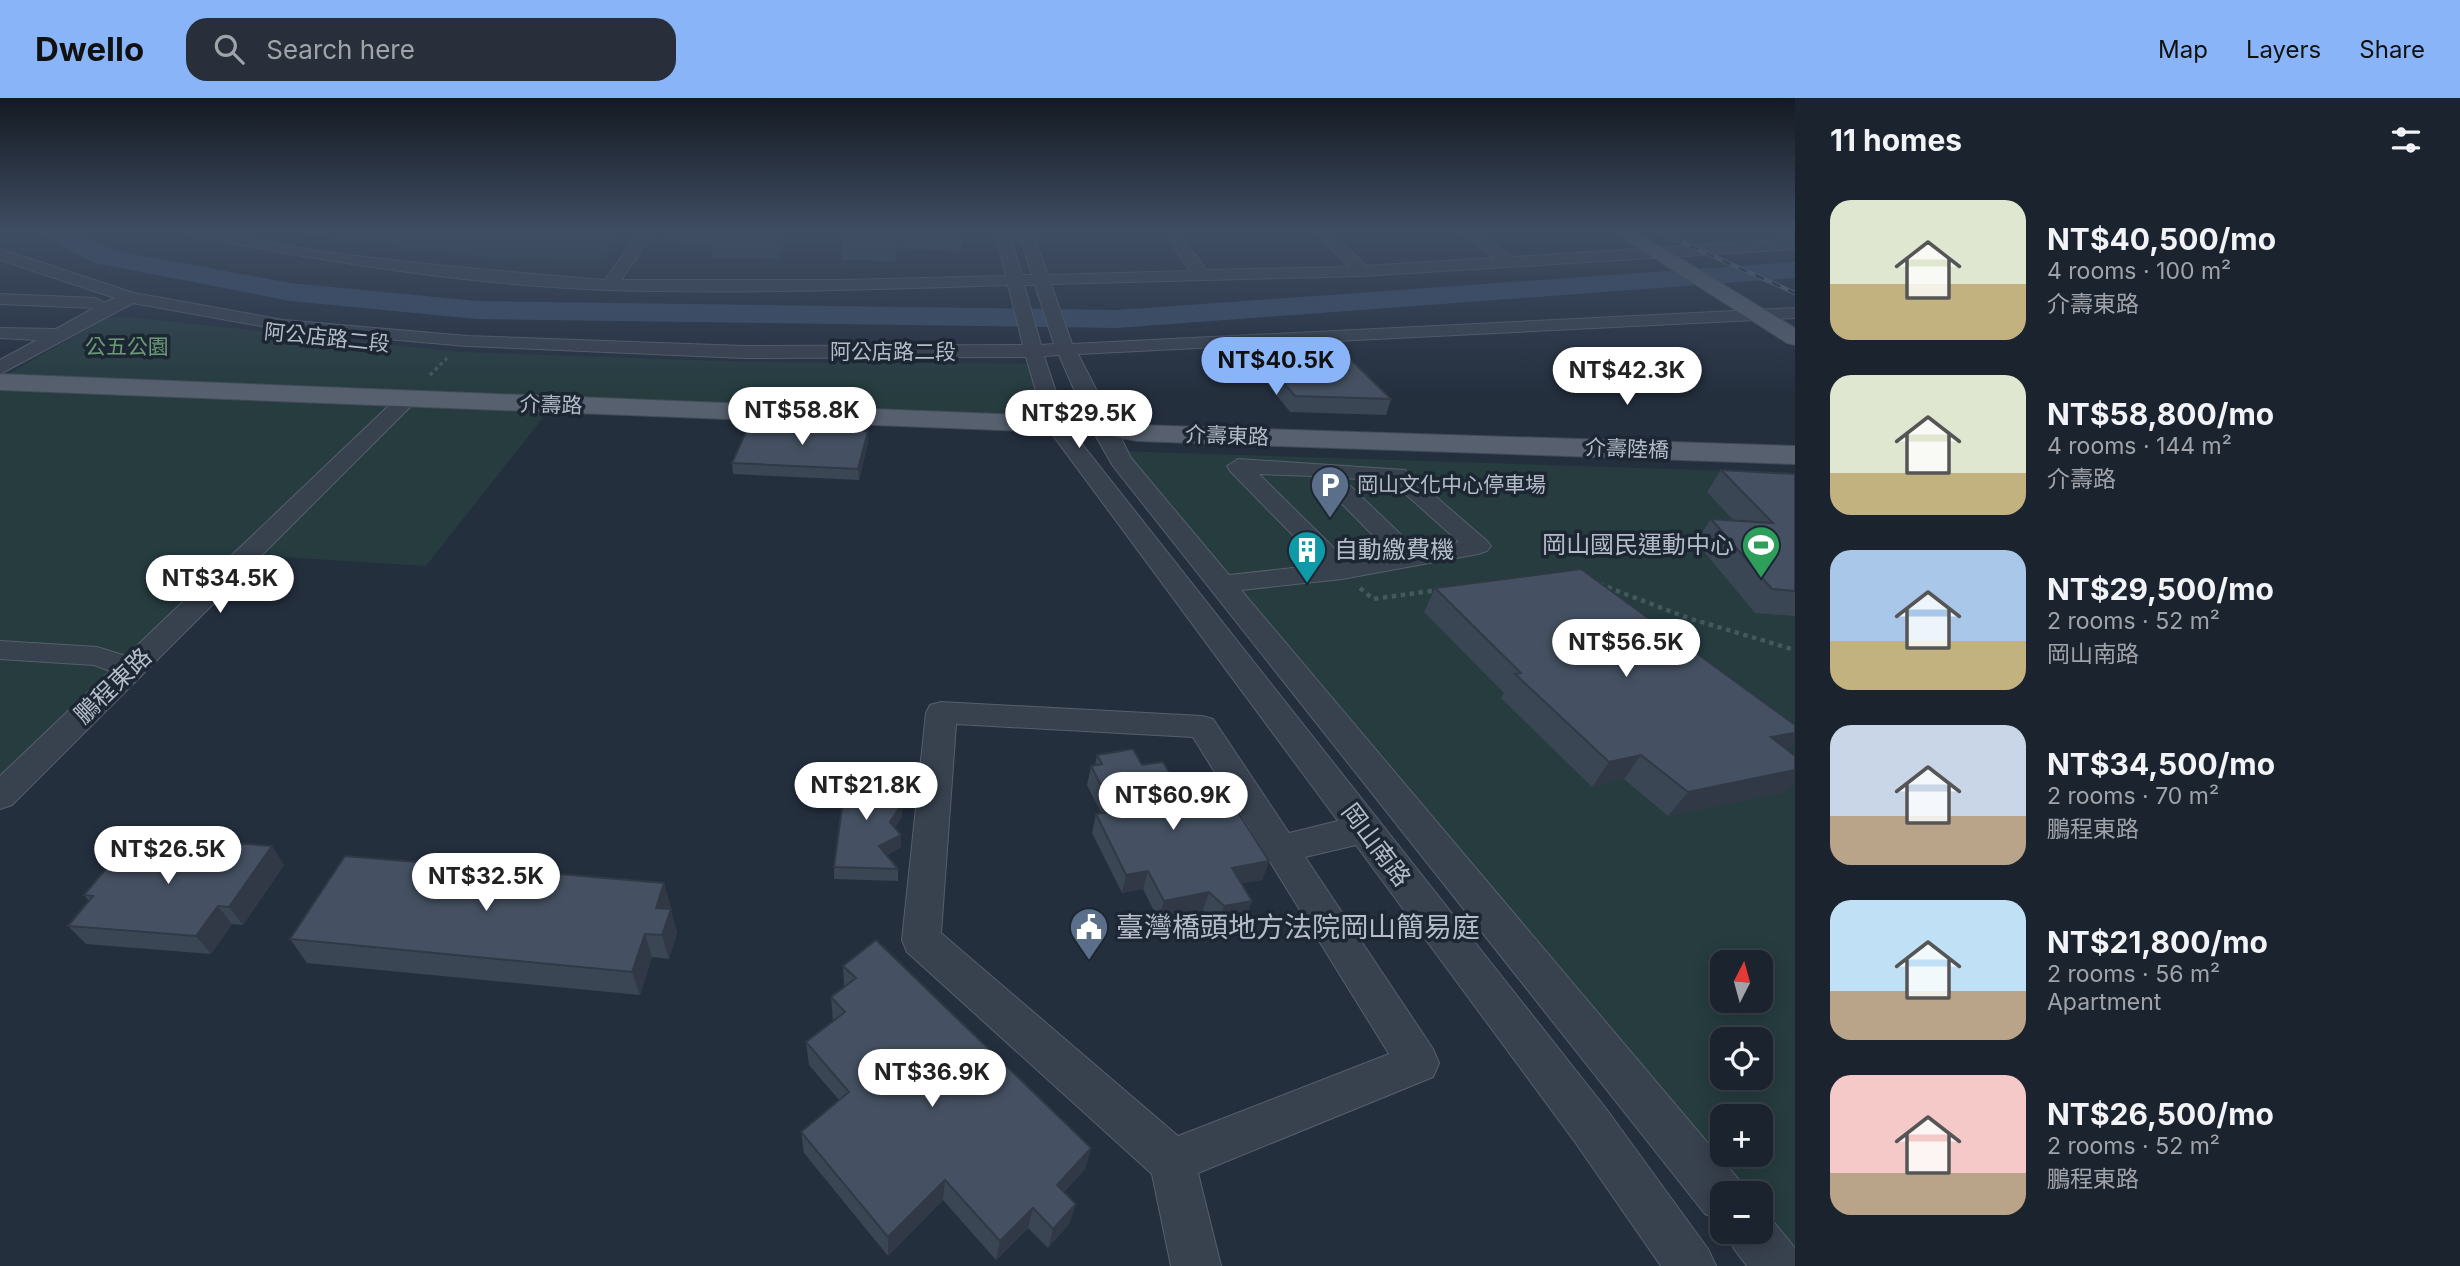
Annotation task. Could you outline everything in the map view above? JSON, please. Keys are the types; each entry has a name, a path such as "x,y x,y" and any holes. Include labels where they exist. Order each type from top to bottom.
{"main road":[{"path":"1727,286 1778,315 1795,338"},
{"path":"1727,286 1778,315"},
{"name":"介壽路","path":"0,382 1101,426"},
{"name":"介壽東路","path":"1101,426 1137,433 1458,435"},
{"name":"介壽陸橋","path":"1458,435 1795,436"},
{"name":"介壽陸橋","path":"1458,435 1795,455"}],"street":[{"name":"阿公店路二段","path":"47,286 102,305 266,333 453,351 754,362 1068,352 1778,315"},
{"name":"阿公店路二段","path":"90,286 131,298 283,325 467,341 744,352 1034,353"},
{"name":"岡山南路","path":"1016,286 1057,426 1591,1126 1691,1266"},
{"name":"岡山南路","path":"1044,286 1068,352 1101,426 1121,461 1710,1182"},
{"path":"0,299 102,305 131,298"},
{"path":"0,368 59,335 102,305"},
{"path":"0,333 59,335"},
{"name":"鵬程東路","path":"0,796 407,399"},
{"path":"1218,580 1411,559 1478,547 1397,475 1238,466 1337,566"},
{"path":"1321,470 1411,559"},
{"path":"0,650 97,656 131,668"},
{"path":"0,670 77,675 131,668"},
{"path":"1172,1161 1418,1063 1202,727 941,713 921,940 1172,1161 1196,1266"},
{"path":"1280,849 1364,829"},
{"path":"1761,1244 1778,1266"}],"path":[{"path":"430,375 453,351"},
{"path":"1337,566 1373,599 1446,589"},
{"path":"1595,583 1614,587 1688,618 1795,650"}],"green space":[{"name":"公五公園","path":"126,317 460,352 754,362 1037,364 1057,426 546,414 426,566 234,554 0,782 0,379 107,318"},
{"path":"1115,451 1795,473 1795,1266 1772,1244 1773,1181 1711,1181"}],"building":[{"path":"1341,350 1391,399 1295,396 1258,353"},
{"path":"749,425 868,431 858,469 732,463"},
{"path":"1721,470 1795,474 1795,591 1772,589 1711,519 1773,523"},
{"path":"1581,569 1795,725 1795,733 1771,737 1795,756 1795,770 1688,792 1641,755 1609,762 1515,674 1521,673 1435,588"},
{"path":"1133,749 1142,765 1163,762 1180,791 1194,789 1210,816 1237,811 1269,861 1232,868 1252,901 1224,906 1209,892 1164,901 1148,871 1126,875 1096,814 1114,811 1091,766 1102,764 1097,755"},
{"path":"847,771 876,771 902,804 890,822 901,835 879,846 898,869 834,867"},
{"path":"134,835 176,838 171,844 228,848 232,843 272,846 229,907 218,906 196,936 68,926 93,896 84,895"},
{"path":"345,856 664,883 656,908 671,909 662,935 645,934 632,972 290,939"},
{"path":"876,940 1091,1148 1057,1185 1076,1204 1053,1229 1033,1208 1000,1241 945,1180 888,1237 801,1132 849,1092 806,1042 845,1012 831,997 856,978 843,966"}],"waterway":[{"path":"255,286 290,292 477,310 1117,319 1580,286"}],"railway":[{"path":"1778,286 1795,293"}],"place":[{"name":"岡山文化中心停車場","path":"1330,519"},
{"name":"岡山國民運動中心","path":"1761,579"},
{"name":"自動繳費機","path":"1307,584"},
{"name":"臺灣橋頭地方法院岡山簡易庭","path":"1089,961"}]}
